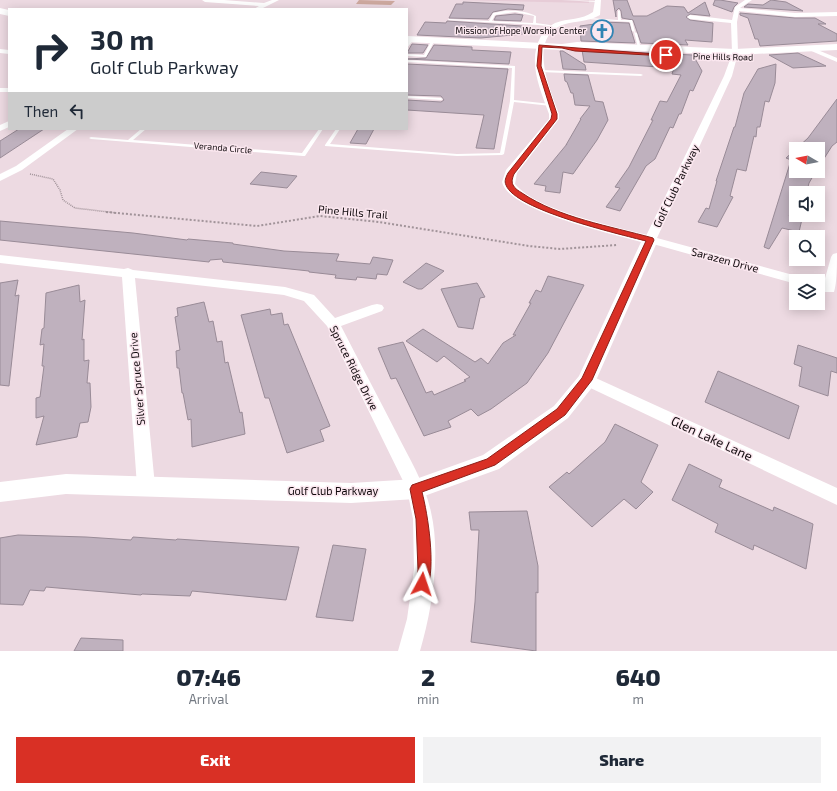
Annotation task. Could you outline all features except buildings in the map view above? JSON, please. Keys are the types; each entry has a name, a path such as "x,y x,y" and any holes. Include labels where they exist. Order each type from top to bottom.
{"main road":[{"name":"Pine Hills Road","path":"409,41 433,40 540,45 575,50 734,55 837,53"},
{"name":"Pine Hills Road","path":"562,47 577,45 734,55 837,47"}],"street":[{"path":"205,0 264,5"},
{"path":"259,8 276,0"},
{"path":"598,0 597,13 590,19 551,28 540,45 539,66 554,119 511,173 508,180 509,185 513,190 536,206 555,213 650,240"},
{"path":"737,9 749,0"},
{"path":"737,9 795,15 837,14"},
{"name":"Golf Club Parkway","path":"0,492 66,484 351,493 416,489 491,462 561,412 586,380 650,240 728,76 734,55 734,22 737,9"},
{"path":"690,17 734,22"},
{"path":"811,49 837,60"},
{"path":"0,178 19,168 73,130"},
{"name":"Sarazen Drive","path":"650,240 789,278"},
{"path":"828,290 837,257"},
{"name":"Spruce Ridge Drive","path":"0,259 128,272 285,291 309,298 333,324 416,489 423,519 424,570 417,626 409,651"},
{"name":"Silver Spruce Drive","path":"128,272 146,486"},
{"path":"333,324 377,308"},
{"name":"Glen Lake Lane","path":"586,380 837,496"}],"lane":[{"path":"562,0 598,0"},
{"path":"619,11 620,20"},
{"path":"490,22 494,14 510,12 531,14 535,16 534,24"},
{"path":"590,19 631,21 640,48"},
{"path":"449,20 555,26"},
{"path":"408,55 425,56 433,40"},
{"path":"337,130 327,145 457,155 502,154 512,101 514,67 408,61"},
{"path":"541,71 641,74"},
{"path":"408,97 441,99"},
{"path":"512,101 551,105"},
{"path":"91,138 129,140 143,130"},
{"name":"Veranda Circle","path":"129,140 303,155 320,130"}],"path":[{"name":"Pine Hills Trail","path":"28,173 53,179 60,190 63,200 75,208 98,211 257,226 320,216 379,222 529,246 560,249 619,244"}],"shaded area":[{"path":"359,0 395,1 391,5 356,4"},
{"path":"459,0 589,0 589,3"}],"place":[{"name":"Mission of Hope Worship Center","path":"602,31"}],"route":[{"path":"422,584 424,570 423,519 416,489 491,462 561,412 586,380 650,240 555,213 536,206 513,190 509,185 508,180 511,173 554,119 554,114 539,66 540,45 575,50 666,55"}]}
